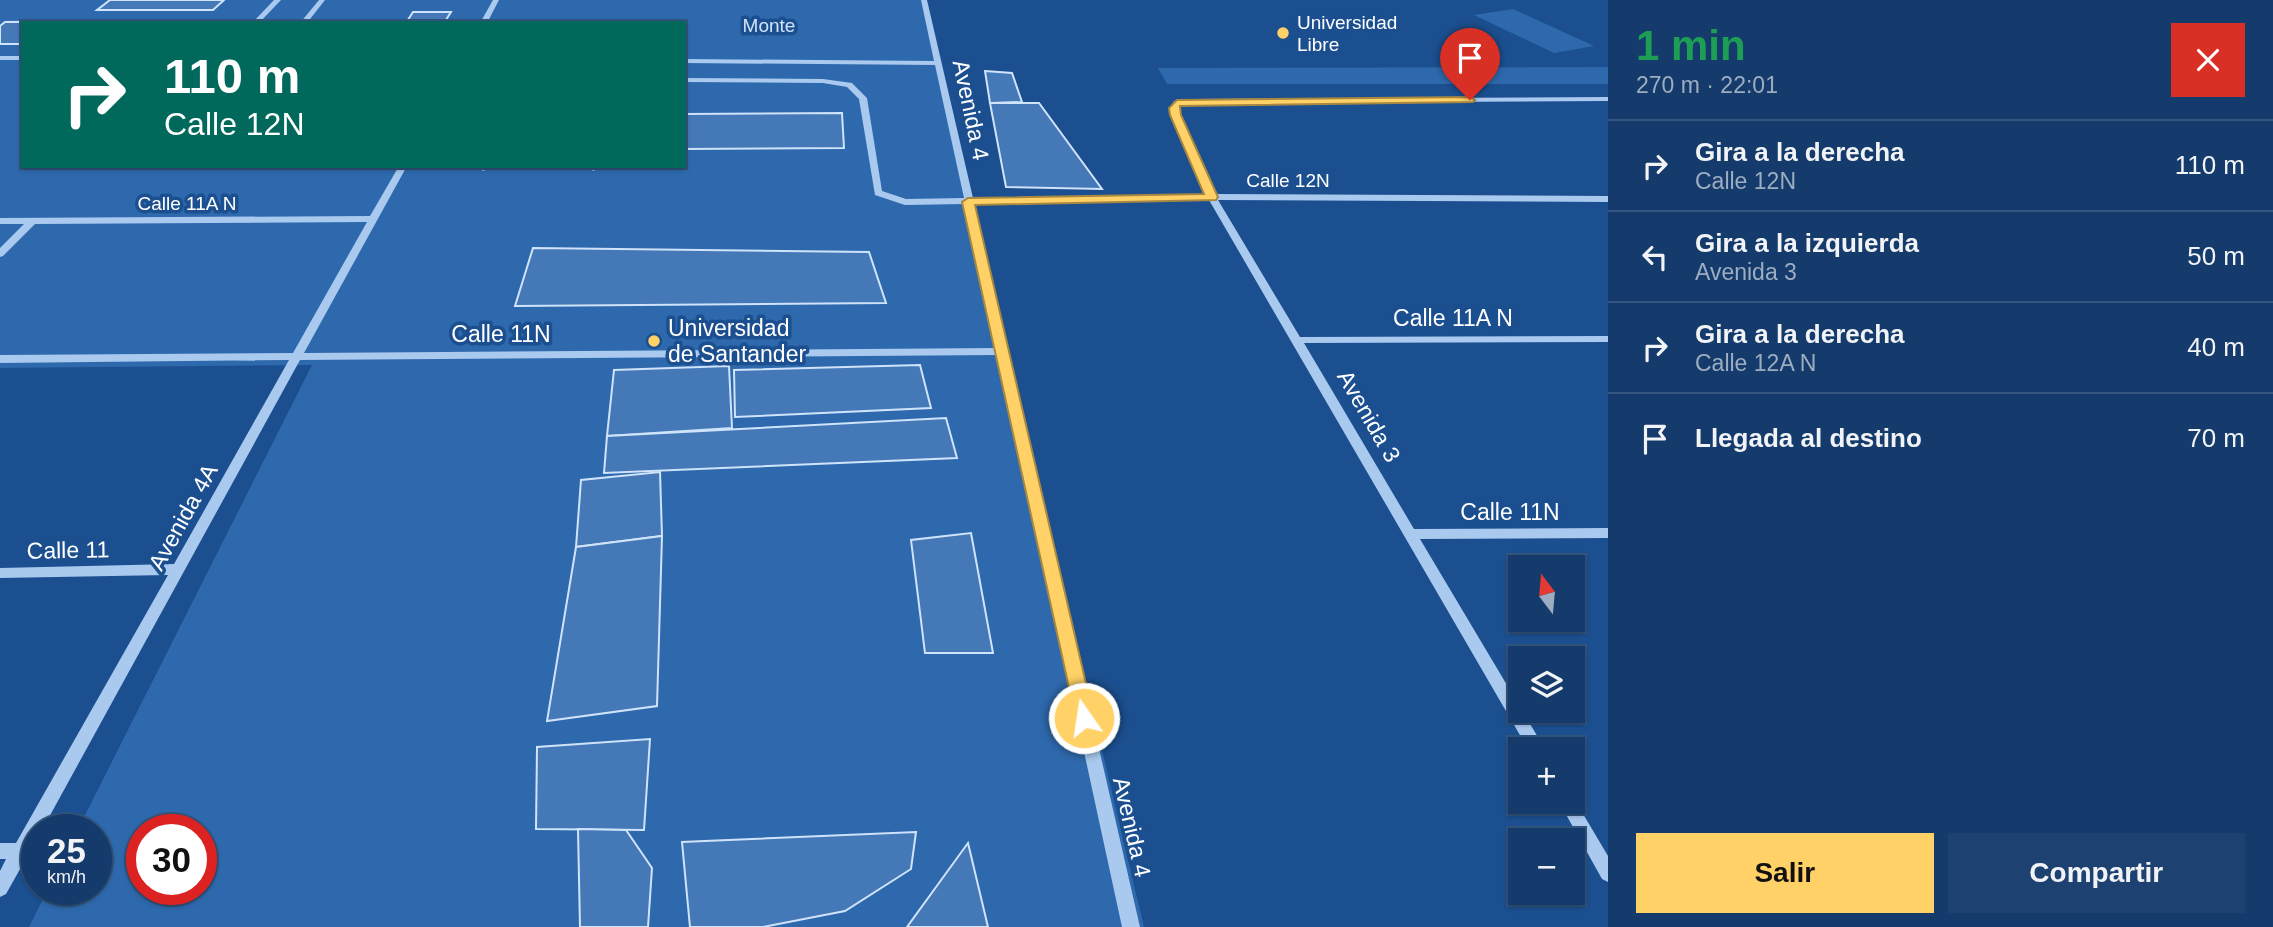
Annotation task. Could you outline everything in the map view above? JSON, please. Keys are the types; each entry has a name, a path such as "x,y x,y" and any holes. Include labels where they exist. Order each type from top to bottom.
{"street":[{"path":"257,21 278,0"},
{"path":"305,21 323,0"},
{"path":"484,21 496,0"},
{"name":"Avenida 4","path":"924,0 1131,927"},
{"path":"0,58 21,58"},
{"path":"686,61 938,63"},
{"name":"Calle 12N","path":"686,80 823,81 849,85 863,98 878,193 905,202 1212,197 1608,199"},
{"name":"Avenida 3","path":"1530,737 1212,197 1174,108 1177,103 1608,99"},
{"name":"Avenida 4A","path":"0,888 402,168"},
{"name":"Calle 11A N","path":"0,222 373,219"},
{"path":"0,254 31,222"},
{"name":"Calle 11A N","path":"1298,340 1608,339"},
{"name":"Calle 11N","path":"0,359 1002,351"},
{"name":"Calle 11N","path":"1412,534 1608,533"},
{"name":"Calle 11","path":"0,573 178,569"},
{"path":"1576,814 1600,845 1608,873"},
{"path":"0,851 20,851"}],"green space":[{"name":"Universidad de Santander","path":"0,0 924,0 1144,927 29,927 40,905 112,905 112,814 86,814 312,365 0,368"},
{"path":"1513,9 1594,46 1554,53 1474,15"},
{"path":"1608,67 1608,84 1167,84 1158,68"}],"building":[{"path":"110,0 224,0 213,10 97,10"},
{"path":"413,12 451,12 445,21 407,21"},
{"path":"207,20 206,21 106,21"},
{"path":"5,22 21,22 21,44 0,44 0,26"},
{"path":"985,71 1012,73 1022,102 990,103"},
{"path":"990,103 1039,103 1102,189 1006,187"},
{"path":"842,113 844,148 686,149 686,114"},
{"path":"533,248 869,252 886,303 515,306"},
{"path":"920,365 931,408 735,417 734,370"},
{"path":"729,366 732,428 607,436 614,370"},
{"path":"946,418 957,458 604,473 607,436"},
{"path":"660,472 662,536 576,547 581,480"},
{"path":"971,533 993,653 925,653 911,540"},
{"path":"662,536 657,706 547,721 576,547"},
{"path":"650,739 644,830 536,829 537,747"},
{"path":"578,829 626,830 652,868 648,927 580,927"},
{"path":"916,832 911,869 845,911 763,927 690,927 682,842"},
{"path":"968,843 988,927 907,927"}],"place":[{"name":"Universidad Libre","path":"1283,33"},
{"name":"Universidad de Santander","path":"654,341"}],"route":[{"path":"1084,718 968,202 1212,197 1175,115 1174,108 1177,103 1470,100"}],"park label":[{"name":"Monte","path":"769,25"}]}
